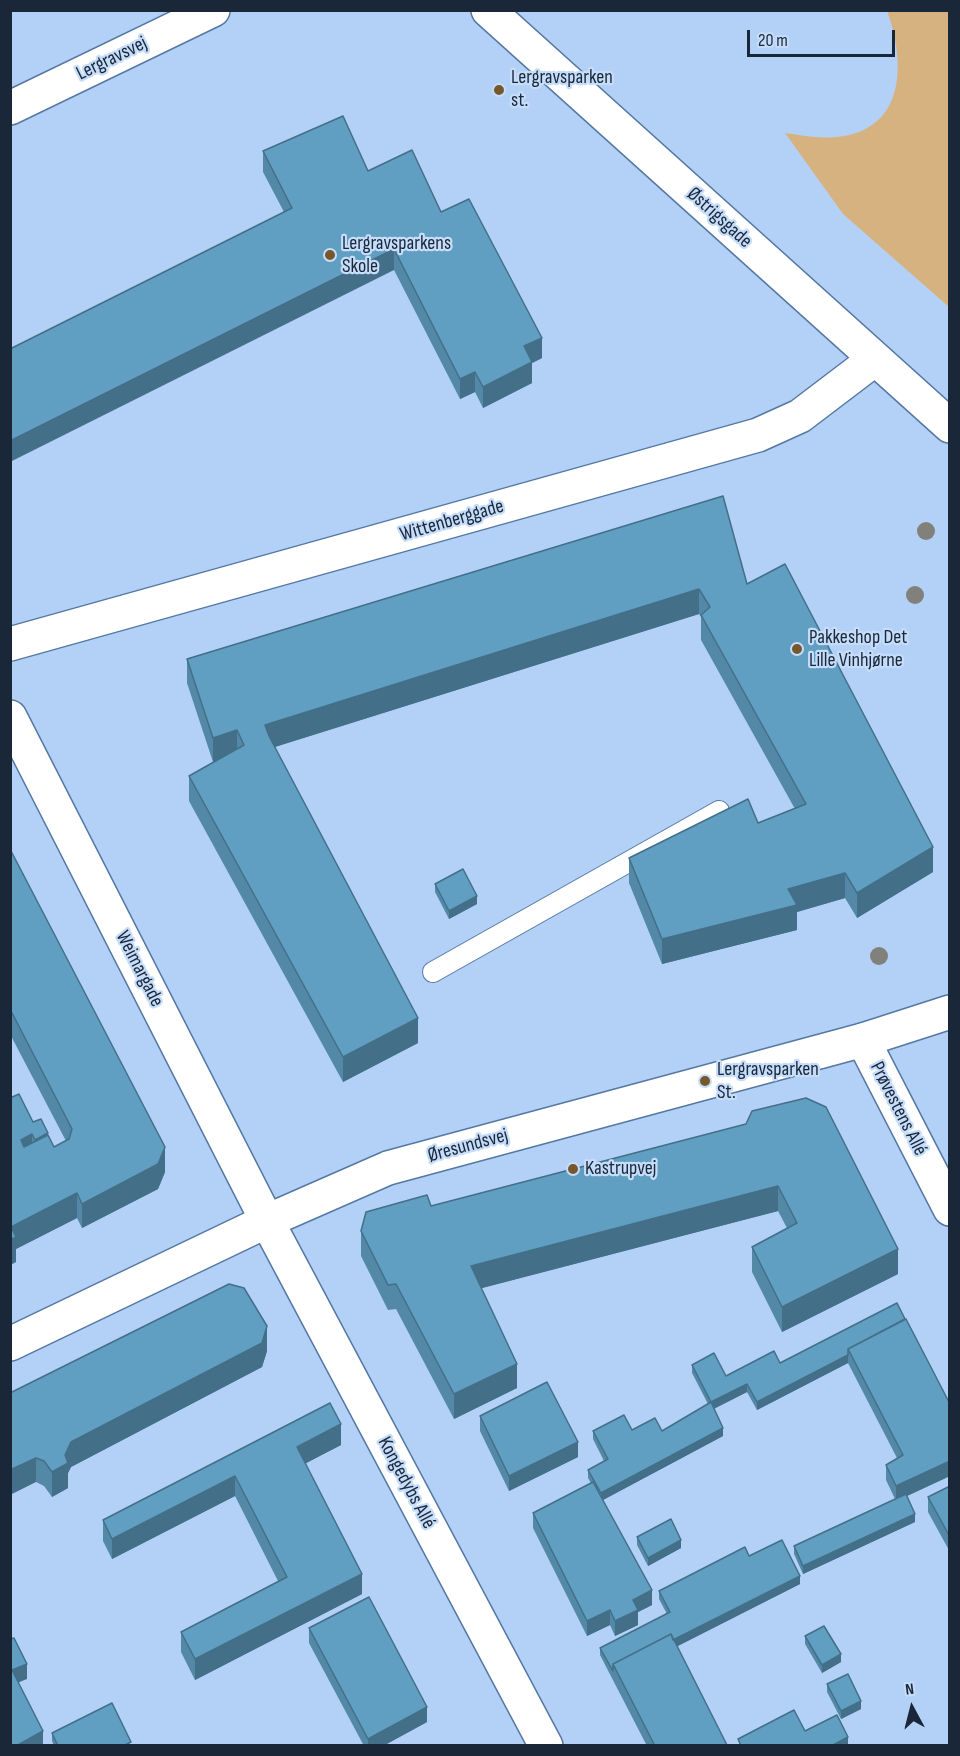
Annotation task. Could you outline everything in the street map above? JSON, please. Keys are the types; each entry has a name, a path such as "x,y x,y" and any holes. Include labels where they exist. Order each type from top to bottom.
{"street":[{"name":"Lergravsvej","path":"12,103 213,10"},
{"name":"Østrigsgade","path":"489,10 950,426"},
{"name":"Wittenberggade","path":"10,644 746,439 800,416 875,359"},
{"name":"Weimargade","path":"10,717 267,1221"},
{"name":"Øresundsvej","path":"10,1344 267,1221 388,1168 863,1040 950,1012"},
{"name":"Prøvestens Allé","path":"863,1040 950,1209"},
{"name":"Kongedybs Allé","path":"267,1221 546,1746"}],"lane":[{"path":"433,972 719,811"}],"shaded area":[{"path":"887,11 949,11 949,307 843,214 785,133 810,137 836,137 859,132 876,122 888,108 895,91 898,72 897,51"}],"building":[{"path":"343,116 368,171 412,150 441,212 469,199 542,338 524,346 532,362 483,387 475,372 460,379 394,249 10,441 10,349 292,208 263,151"},
{"path":"723,496 747,584 785,564 933,847 857,893 845,873 788,889 797,905 662,939 629,858 748,799 758,823 806,804 701,615 710,607 699,589 265,725 418,1018 343,1057 189,776 244,745 237,730 213,738 187,659"},
{"path":"10,849 165,1147 158,1164 82,1204 77,1193 11,1227 16,1237 10,1240 10,1098 19,1094 33,1122 41,1119 48,1133 35,1140 32,1134 21,1140 24,1147 48,1135 54,1147 69,1139 72,1129 10,1009"},
{"path":"463,869 477,896 449,911 435,884"},
{"path":"806,1098 826,1107 898,1249 782,1307 752,1247 797,1223 778,1186 471,1266 517,1364 454,1394 396,1284 388,1285 361,1231 366,1212 427,1195 431,1206 746,1124 752,1111"},
{"path":"229,1284 244,1288 267,1326 262,1343 71,1442 65,1455 68,1463 52,1472 44,1461 36,1458 10,1470 10,1393"},
{"path":"897,1303 905,1319 848,1349 848,1355 757,1402 747,1384 711,1402 692,1365 714,1353 726,1376 774,1351 780,1363"},
{"path":"906,1319 950,1404 950,1461 896,1486 886,1465 903,1455 848,1349"},
{"path":"547,1382 578,1442 509,1476 480,1416"},
{"path":"711,1402 723,1428 601,1493 588,1470 608,1459 593,1431 624,1415 632,1430 655,1418 662,1431"},
{"path":"330,1403 341,1424 297,1447 362,1574 195,1659 181,1632 287,1577 235,1476 112,1539 103,1520"},
{"path":"593,1482 652,1590 633,1600 638,1610 615,1621 610,1610 587,1621 533,1513"},
{"path":"950,1486 950,1537 928,1497"},
{"path":"906,1494 915,1514 803,1566 794,1546"},
{"path":"671,1519 681,1540 648,1558 637,1537"},
{"path":"782,1540 800,1576 673,1640 671,1634 613,1664 613,1671 600,1648 670,1612 659,1591 745,1547 749,1556"},
{"path":"369,1597 427,1707 368,1739 309,1628"},
{"path":"824,1626 841,1654 822,1665 805,1636"},
{"path":"671,1634 727,1746 655,1746 613,1664"},
{"path":"14,1638 27,1664 12,1670 43,1731 16,1746 10,1746 10,1639"},
{"path":"848,1674 861,1701 841,1711 827,1684"},
{"path":"112,1703 131,1742 123,1746 58,1746 52,1733"},
{"path":"794,1710 805,1731 837,1715 848,1737 831,1746 741,1746 738,1739"}],"place":[{"name":"Lergravsparken st.","path":"499,90"},
{"name":"Lergravsparkens Skole","path":"330,255"},
{"name":"Pakkeshop Det Lille Vinhjørne","path":"797,649"},
{"name":"Lergravsparken St.","path":"705,1081"},
{"name":"Kastrupvej","path":"573,1169"}]}
